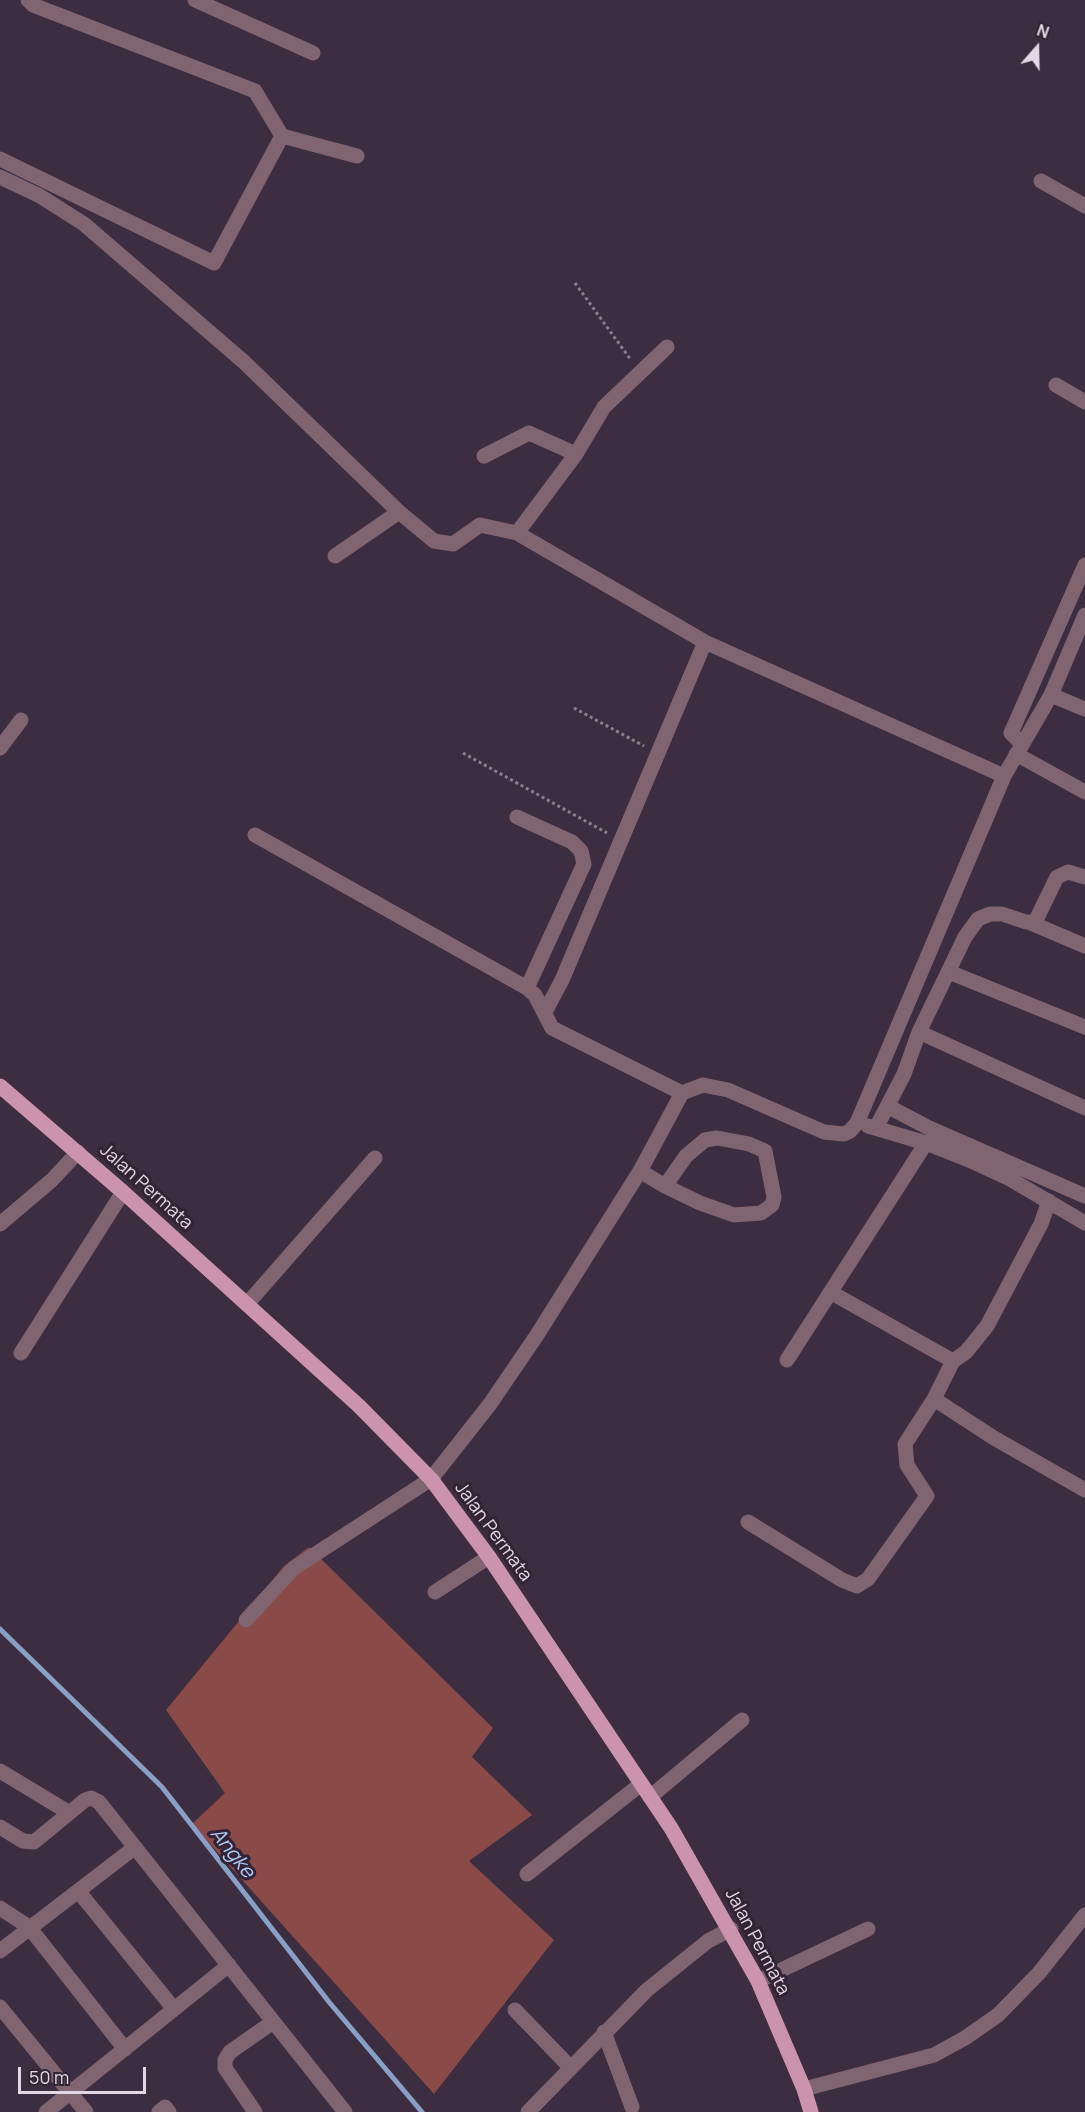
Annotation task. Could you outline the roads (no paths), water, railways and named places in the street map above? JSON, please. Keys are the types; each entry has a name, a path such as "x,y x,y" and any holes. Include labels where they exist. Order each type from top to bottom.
{"main road":[{"name":"Jalan Permata","path":"0,1086 123,1192 359,1406 431,1479 489,1557 650,1797 730,1929 758,1981 804,2089 811,2112"}],"street":[{"path":"28,0 33,5 255,91 282,136 357,156"},
{"path":"195,0 313,53"},
{"path":"0,159 214,263 282,136"},
{"path":"0,177 39,196 84,224 244,362 399,512 434,541 447,545 453,544 480,525 517,533 705,642 1005,776"},
{"path":"1041,181 1085,206"},
{"path":"517,533 576,454 604,407 639,371 667,347"},
{"path":"1056,385 1085,402"},
{"path":"484,456 529,434 576,454"},
{"path":"335,556 399,512"},
{"path":"1085,565 1011,733 1019,749 1085,792"},
{"path":"246,1620 294,1568 431,1479 497,1395 640,1171 682,1093 704,1085 728,1090 835,1135 844,1134 857,1123 1005,776 1051,695 1084,620"},
{"path":"545,1012 562,980 705,642"},
{"path":"1050,645 1070,651"},
{"path":"1051,695 1085,709"},
{"path":"0,748 21,720"},
{"path":"517,817 572,842 581,851 584,864 527,988"},
{"path":"255,835 527,988 535,995 552,1028 682,1093"},
{"path":"1031,923 1040,916 1057,877 1068,872 1085,877"},
{"path":"876,1128 889,1107 919,1032 965,937 978,919 990,914 1002,914 1031,923 1085,946"},
{"path":"949,972 1085,1027"},
{"path":"919,1032 1085,1108"},
{"path":"889,1107 929,1128 1085,1196"},
{"path":"857,1123 926,1143 1010,1179 1085,1223"},
{"path":"640,1171 665,1186 718,1210 742,1216 766,1210 774,1197 765,1151 749,1144 717,1138 705,1140 686,1156 665,1186"},
{"path":"787,1360 926,1143"},
{"path":"0,1224 52,1180 78,1152"},
{"path":"247,1304 375,1158"},
{"path":"21,1353 123,1192"},
{"path":"748,1522 842,1580 857,1586 868,1579 927,1496 907,1465 905,1444 934,1399 953,1361 966,1352 987,1326 1041,1224 1049,1201"},
{"path":"832,1293 953,1361"},
{"path":"934,1399 994,1438 1085,1490"},
{"path":"435,1592 489,1557"},
{"path":"650,1797 742,1720"},
{"path":"0,1770 69,1812"},
{"path":"527,1874 641,1784"},
{"path":"0,1827 23,1841 34,1842 85,1800 95,1799 345,2112"},
{"path":"0,1951 134,1848"},
{"path":"79,1892 174,2009"},
{"path":"0,1908 29,1927 125,2049"},
{"path":"804,2089 934,2055 965,2038 998,2015 1039,1973 1085,1915"},
{"path":"528,2112 647,1990 708,1941 730,1929"},
{"path":"758,1981 868,1929"},
{"path":"46,2112 229,1965"},
{"path":"0,2007 86,2112"},
{"path":"515,2010 570,2067"},
{"path":"255,2112 225,2068 225,2060 230,2052 273,2022"},
{"path":"604,2032 632,2107"},
{"path":"159,2112 165,2107 169,2112"}],"waterway":[{"name":"Angke","path":"0,1629 162,1787 329,2002 422,2112"}]}
